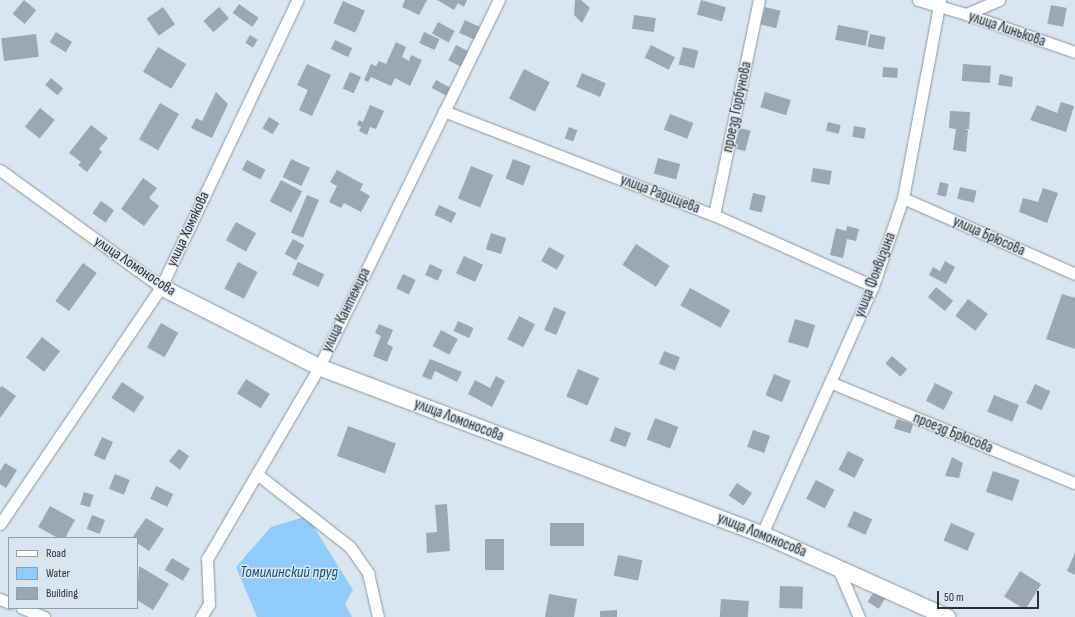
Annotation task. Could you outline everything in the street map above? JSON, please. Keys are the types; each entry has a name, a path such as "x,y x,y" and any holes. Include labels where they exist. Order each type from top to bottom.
{"street":[{"name":"улица Хомякова","path":"0,524 161,287 298,0"},
{"name":"улица Кантемира","path":"201,617 209,604 207,559 319,366 499,0"},
{"name":"проезд Горбунова","path":"714,215 759,0"},
{"name":"улица Линькова","path":"918,0 939,3 1075,52"},
{"path":"966,14 999,0"},
{"name":"улица Фонвизина","path":"762,534 832,383 873,286 903,198 939,3"},
{"name":"улица Радищева","path":"444,111 714,215 873,286"},
{"name":"улица Ломоносова","path":"0,170 161,287 319,366 762,534 837,566 947,617"},
{"name":"улица Брюсова","path":"903,198 1075,274"},
{"name":"проезд Брюсова","path":"832,383 1075,483"},
{"path":"257,474 350,547 368,573 378,617"},
{"path":"837,566 859,617"},
{"path":"24,609 44,617"}],"water":[{"name":"Томилинский пруд","path":"307,516 353,590 345,604 352,617 257,617 236,567 271,527"}],"building":[{"path":"24,0 36,10 25,24 12,14"},
{"path":"405,0 427,0 419,15 402,7"},
{"path":"437,0 467,0 464,7 458,3 454,10"},
{"path":"575,0 581,0 590,8 582,23 574,15"},
{"path":"701,0 726,7 722,22 697,14"},
{"path":"343,1 365,11 355,33 333,23"},
{"path":"239,4 259,18 252,27 233,13"},
{"path":"1051,5 1067,8 1063,27 1047,24"},
{"path":"163,7 175,24 159,36 147,18"},
{"path":"219,7 229,18 213,32 203,21"},
{"path":"765,7 781,11 776,28 761,24"},
{"path":"634,15 656,18 654,32 632,29"},
{"path":"465,20 480,27 474,40 459,33"},
{"path":"438,22 455,31 449,42 432,33"},
{"path":"838,25 868,31 866,46 835,40"},
{"path":"56,32 72,42 66,52 50,42"},
{"path":"424,32 440,39 435,50 419,43"},
{"path":"36,34 39,57 4,61 1,38"},
{"path":"870,34 886,37 883,50 868,47"},
{"path":"250,35 258,40 253,47 245,43"},
{"path":"335,40 352,48 348,57 331,49"},
{"path":"396,42 406,47 402,57 409,61 411,55 422,60 410,86 395,78 391,86 371,77 368,82 364,80 371,64 376,66 379,61 386,64"},
{"path":"456,45 470,52 463,67 448,60"},
{"path":"651,45 675,57 669,70 645,57"},
{"path":"158,47 186,64 171,89 143,72"},
{"path":"683,47 699,51 694,68 679,64"},
{"path":"307,64 331,75 312,116 299,110 308,90 297,85"},
{"path":"963,64 991,66 990,83 962,81"},
{"path":"883,67 898,68 897,78 882,77"},
{"path":"524,69 550,82 535,112 509,98"},
{"path":"350,72 361,77 354,93 343,88"},
{"path":"582,73 606,83 600,97 576,87"},
{"path":"1000,74 1013,77 1012,87 998,85"},
{"path":"51,78 63,88 57,95 45,85"},
{"path":"436,80 451,88 447,96 432,88"},
{"path":"216,92 228,104 212,138 191,128 196,118 202,121"},
{"path":"765,92 791,100 786,115 760,107"},
{"path":"1061,102 1074,106 1066,132 1030,120 1037,105 1057,113"},
{"path":"160,103 179,114 158,150 139,139"},
{"path":"370,105 384,111 376,129 370,127 367,135 359,131 361,127 357,125 359,120 363,122"},
{"path":"40,108 55,120 40,139 25,127"},
{"path":"950,111 970,112 969,129 964,129 968,130 966,152 953,150 956,129 949,128"},
{"path":"670,114 693,123 687,139 664,130"},
{"path":"269,117 279,123 273,134 262,128"},
{"path":"828,122 841,125 839,134 826,131"},
{"path":"91,125 108,138 99,149 102,152 87,172 78,165 81,162 69,153"},
{"path":"854,126 866,128 864,139 852,137"},
{"path":"569,127 577,130 573,141 565,138"},
{"path":"740,128 751,131 745,151 735,148"},
{"path":"658,158 680,164 676,179 654,173"},
{"path":"291,159 310,168 302,186 283,177"},
{"path":"513,159 531,166 523,185 505,179"},
{"path":"247,160 266,170 260,180 242,170"},
{"path":"471,166 493,175 480,207 458,198"},
{"path":"813,168 832,171 830,185 811,182"},
{"path":"337,170 363,184 360,190 370,196 361,212 344,203 341,208 329,202 337,186 330,182"},
{"path":"143,178 157,188 149,198 159,206 144,226 121,209"},
{"path":"281,180 302,191 291,212 270,201"},
{"path":"940,182 949,184 946,197 937,195"},
{"path":"960,187 977,191 974,203 957,199"},
{"path":"1043,188 1058,193 1047,223 1019,212 1023,198 1038,202"},
{"path":"753,193 766,196 762,212 749,210"},
{"path":"307,195 319,200 303,238 291,233"},
{"path":"101,201 114,210 106,222 92,213"},
{"path":"439,205 456,213 452,223 434,215"},
{"path":"236,222 256,233 246,252 226,240"},
{"path":"847,226 859,229 856,241 847,239 843,258 830,255 836,228 846,231"},
{"path":"491,233 506,238 501,254 486,249"},
{"path":"293,239 304,245 296,260 285,254"},
{"path":"636,244 670,266 656,287 622,265"},
{"path":"549,247 565,256 557,270 541,261"},
{"path":"464,256 483,265 475,282 456,273"},
{"path":"945,261 955,267 946,284 929,275 933,267 940,271"},
{"path":"238,262 258,272 244,299 224,289"},
{"path":"298,262 324,274 318,287 292,275"},
{"path":"83,263 97,273 69,311 55,301"},
{"path":"430,264 443,270 438,281 425,275"},
{"path":"403,274 416,280 409,294 396,289"},
{"path":"936,287 953,301 945,311 928,297"},
{"path":"690,288 730,310 721,328 680,305"},
{"path":"1062,294 1075,298 1075,349 1046,339"},
{"path":"968,299 988,314 975,331 955,316"},
{"path":"554,307 566,312 556,335 544,330"},
{"path":"519,316 535,324 523,347 507,339"},
{"path":"795,319 815,325 808,348 788,342"},
{"path":"458,321 474,328 469,338 454,331"},
{"path":"161,323 178,333 164,357 147,347"},
{"path":"379,324 393,330 387,344 393,347 387,362 373,356 381,336 375,333"},
{"path":"441,330 458,339 449,355 433,346"},
{"path":"42,337 60,351 44,372 26,357"},
{"path":"664,351 680,357 675,370 659,364"},
{"path":"892,356 907,369 901,377 885,364"},
{"path":"430,359 462,372 457,382 435,371 431,380 422,376"},
{"path":"578,369 599,378 587,406 566,397"},
{"path":"774,374 791,381 782,402 765,395"},
{"path":"496,376 505,381 492,407 468,394 475,380 490,388"},
{"path":"246,379 270,394 261,408 237,393"},
{"path":"122,382 144,397 134,413 111,398"},
{"path":"935,383 953,392 944,410 926,401"},
{"path":"1035,384 1050,391 1042,410 1026,403"},
{"path":"2,386 16,396 0,418 0,388"},
{"path":"994,395 1019,405 1012,422 987,412"},
{"path":"655,418 678,427 670,448 647,439"},
{"path":"897,419 913,424 910,434 894,429"},
{"path":"348,426 396,443 385,474 337,456"},
{"path":"615,427 631,433 625,447 610,441"},
{"path":"753,430 770,436 764,453 747,447"},
{"path":"102,437 113,442 105,460 94,455"},
{"path":"179,449 189,456 180,470 169,461"},
{"path":"848,451 864,459 855,478 838,470"},
{"path":"952,457 963,463 959,478 945,476"},
{"path":"5,463 17,470 6,488 0,484 0,471"},
{"path":"993,471 1019,480 1012,501 986,492"},
{"path":"115,474 130,480 124,495 109,489"},
{"path":"816,480 835,490 825,508 806,499"},
{"path":"737,483 752,493 744,506 729,495"},
{"path":"156,486 173,494 167,507 150,499"},
{"path":"84,492 94,495 90,507 80,504"},
{"path":"447,504 450,551 427,553 426,533 437,532 435,505"},
{"path":"50,506 75,520 66,537 56,537 38,527"},
{"path":"854,511 872,519 865,535 847,527"},
{"path":"92,515 105,520 100,534 87,529"},
{"path":"146,518 164,529 149,551 138,544 138,537 133,537"},
{"path":"550,523 584,523 584,546 550,546"},
{"path":"951,523 975,533 968,551 944,540"},
{"path":"485,539 504,539 504,570 485,570"},
{"path":"1075,553 1075,575 1067,571"},
{"path":"618,555 642,560 638,581 614,576"},
{"path":"172,558 190,569 183,581 165,570"},
{"path":"139,566 169,584 153,610 138,601"},
{"path":"1020,571 1041,584 1025,610 1004,596"},
{"path":"780,586 803,587 802,609 779,608"},
{"path":"875,590 886,597 879,609 868,602"},
{"path":"549,594 577,599 574,617 545,617"},
{"path":"721,599 749,601 748,617 720,617"},
{"path":"617,610 617,617 600,617 600,611"}]}
